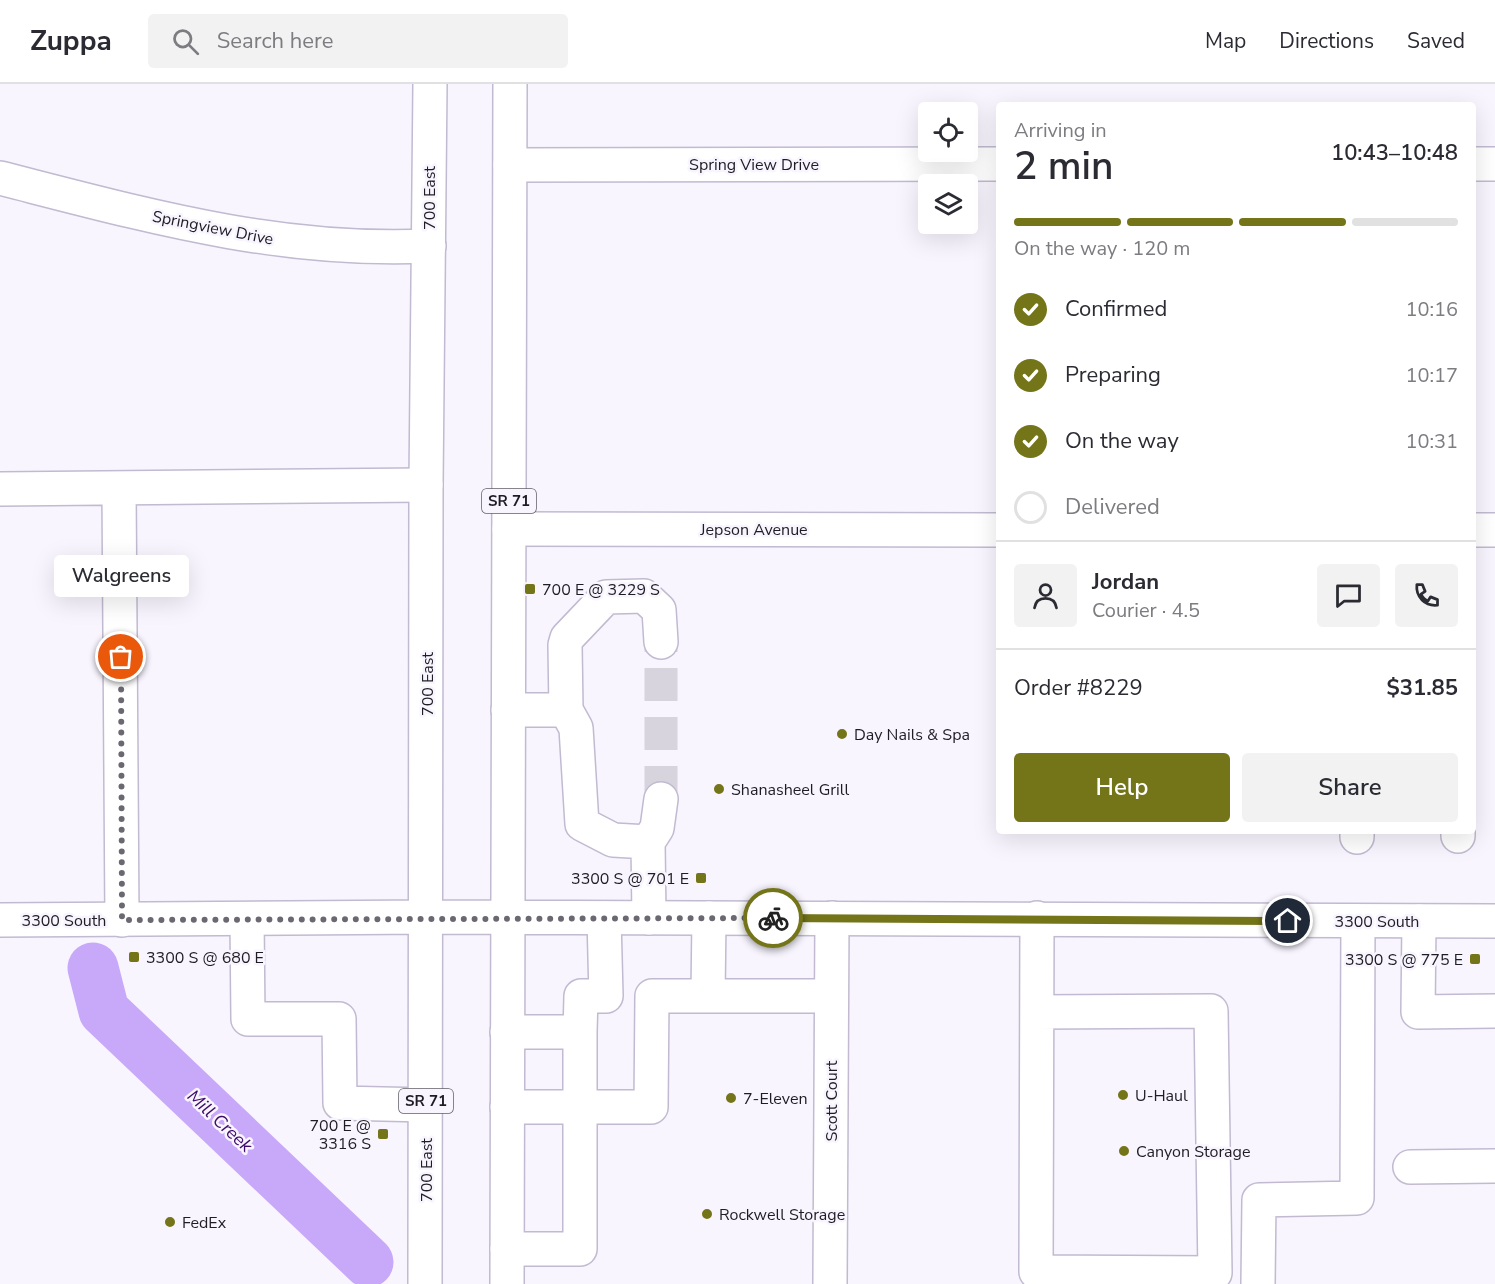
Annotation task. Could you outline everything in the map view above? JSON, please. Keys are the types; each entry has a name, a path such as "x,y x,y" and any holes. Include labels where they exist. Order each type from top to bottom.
{"main road":[{"name":"700 East","path":"425,1284 426,485 430,84"},
{"name":"SR 71","path":"507,1284 510,84"},
{"name":"Spring View Drive","path":"510,165 996,164"},
{"path":"1476,164 1495,164"},
{"name":"Springview Drive","path":"0,178 197,227 284,242 367,248 429,246"},
{"path":"0,489 426,485"},
{"path":"119,488 122,920"},
{"name":"Jepson Avenue","path":"509,529 996,530"},
{"path":"1476,530 1495,530"},
{"path":"648,842 613,840 582,824 576,728 566,710 567,638 606,597 644,596 659,610 661,642"},
{"path":"508,710 566,710"},
{"path":"649,918 648,842 657,828 660,800"},
{"path":"604,918 606,996"},
{"path":"708,995 709,918"},
{"name":"Scott Court","path":"830,1284 832,918"},
{"path":"1037,918 1036,1272 1215,1273 1211,1011 1037,1012"},
{"name":"3300 South","path":"0,920 1037,918 1495,921"},
{"path":"247,919 248,1019 339,1019 340,1103 426,1105"},
{"path":"1258,1284 1259,1200 1357,1198 1358,921"},
{"path":"1419,921 1418,1012 1495,1011"},
{"path":"507,1249 580,1249 581,996 831,996"},
{"path":"507,1107 651,1107 652,996"},
{"path":"507,1032 580,1032"},
{"path":"1410,1167 1495,1166"}],"waterway":[{"name":"Mill Creek","path":"93,968 104,1011 368,1262"}],"tunnel":[{"path":"661,642 661,799"}],"way so far":[{"path":"121,657 120,871 122,920 773,918"}],"place":[{"name":"700 E @ 3229 S","path":"530,589"},
{"name":"Walgreens","path":"121,657"},
{"name":"Day Nails & Spa","path":"842,734"},
{"name":"Shanasheel Grill","path":"719,789"},
{"name":"3300 S @ 701 E","path":"701,878"},
{"name":"3300 S @ 680 E","path":"134,957"},
{"name":"3300 S @ 775 E","path":"1475,959"},
{"name":"U-Haul","path":"1123,1095"},
{"name":"7-Eleven","path":"731,1098"},
{"name":"700 E @ 3316 S","path":"383,1134"},
{"name":"Canyon Storage","path":"1124,1151"},
{"name":"Rockwell Storage","path":"707,1214"},
{"name":"FedEx","path":"170,1222"}],"route":[{"path":"773,918 1288,921"}]}
